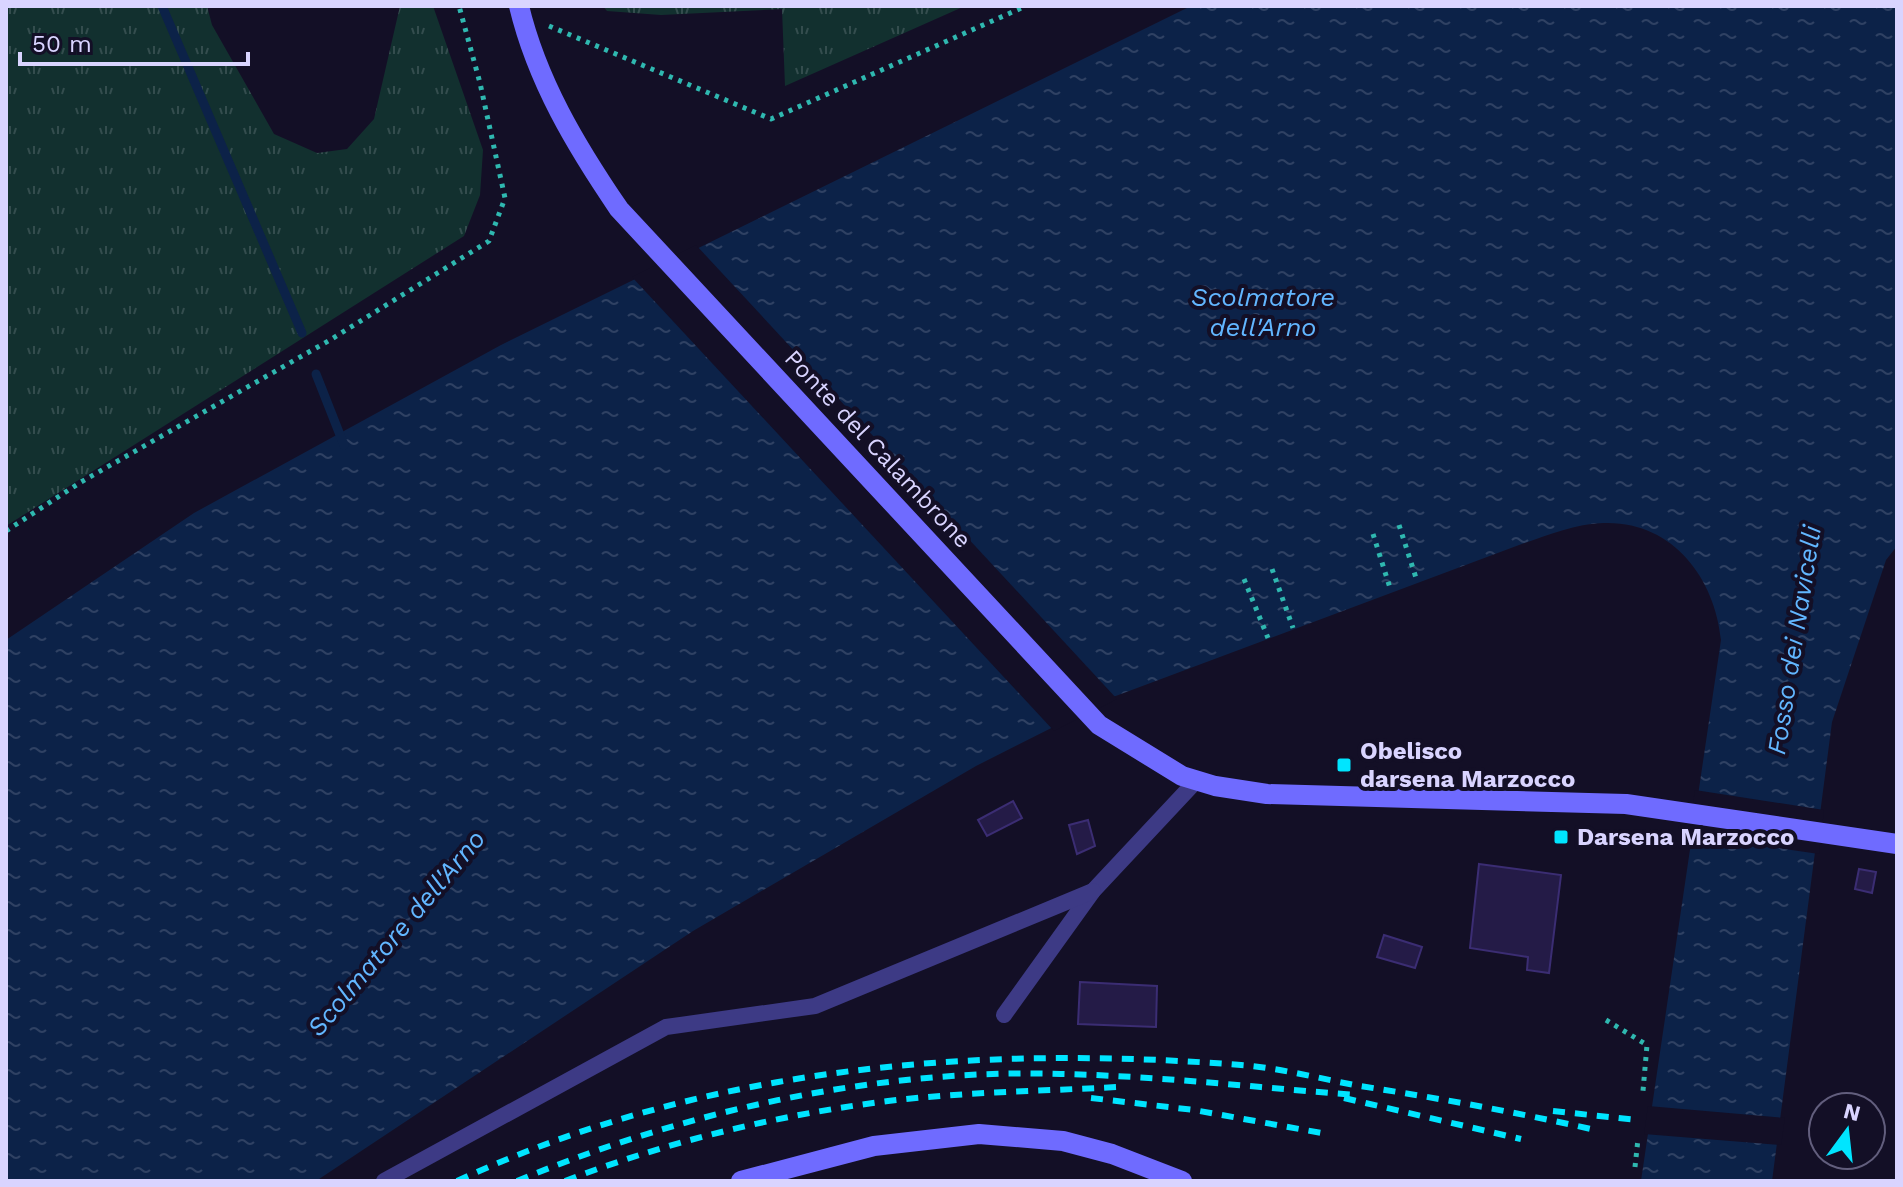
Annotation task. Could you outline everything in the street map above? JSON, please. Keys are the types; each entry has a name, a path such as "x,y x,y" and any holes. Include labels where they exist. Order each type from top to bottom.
{"main road":[{"name":"Ponte del Calambrone","path":"520,10 550,97 582,155 619,209 1099,725 1159,764 1196,781 1290,796 1561,801 1657,808 1887,842"},
{"path":"741,1181 874,1146 979,1134 1063,1141 1112,1154 1182,1181"}],"lane":[{"path":"1004,1015 1093,891 1196,781"},
{"path":"384,1181 666,1027 815,1006 1093,891"}],"path":[{"path":"6,531 81,482 330,340 489,241 505,198 480,83 459,6"},
{"path":"520,10 771,119 1026,6"},
{"path":"1399,525 1417,581"},
{"path":"1373,534 1391,591"},
{"path":"1272,569 1293,628"},
{"path":"1244,579 1268,638"},
{"path":"1606,1020 1647,1045 1643,1091"},
{"path":"1635,1167 1638,1139"}],"green space":[{"path":"6,6 207,6 212,25 274,134 317,153 347,149 374,119 400,6 433,6 483,150 480,195 464,236 6,526"},
{"path":"603,6 965,6 785,86 782,9 661,15 607,11"}],"water":[{"name":"Scolmatore dell'Arno","path":"1191,6 1897,6 1897,546 1886,560 1832,722 1772,1181 1641,1181 1721,640 1710,595 1685,557 1669,542 1649,531 1603,523 1571,528 1519,545 1113,697 976,766 693,931 316,1181 6,1181 6,640 194,513 501,345"}],"pier":[{"path":"696,245 1117,699 1054,731 632,277"},
{"path":"1695,790 1824,810 1819,854 1688,835"},
{"path":"1648,1106 1785,1118 1781,1145 1644,1134"}],"building":[{"path":"1013,801 1022,818 987,836 978,820"},
{"path":"1088,820 1095,846 1077,854 1069,825"},
{"path":"1479,864 1561,875 1549,973 1527,970 1528,957 1470,948"},
{"path":"1859,869 1876,872 1872,893 1855,889"},
{"path":"1384,935 1422,947 1415,968 1377,957"},
{"path":"1080,982 1157,986 1156,1027 1078,1024"}],"waterway":[{"path":"162,6 302,333"},
{"path":"316,374 344,445"}],"railway":[{"path":"457,1181 551,1142 646,1112 743,1089 841,1072 940,1062 1040,1058 1140,1059 1256,1066 1591,1129"},
{"path":"517,1181 581,1156 715,1115 783,1099 922,1078 992,1074 1098,1075 1358,1095"},
{"path":"565,1181 724,1131 847,1107 917,1098 1118,1087"},
{"path":"1091,1098 1194,1110 1327,1134"},
{"path":"1344,1098 1521,1139"},
{"path":"1553,1111 1637,1120"}],"place":[{"name":"Obelisco darsena Marzocco","path":"1344,765"},
{"name":"Darsena Marzocco","path":"1561,837"}],"water label":[{"name":"Fosso dei Navicelli","path":"1794,640"}]}
